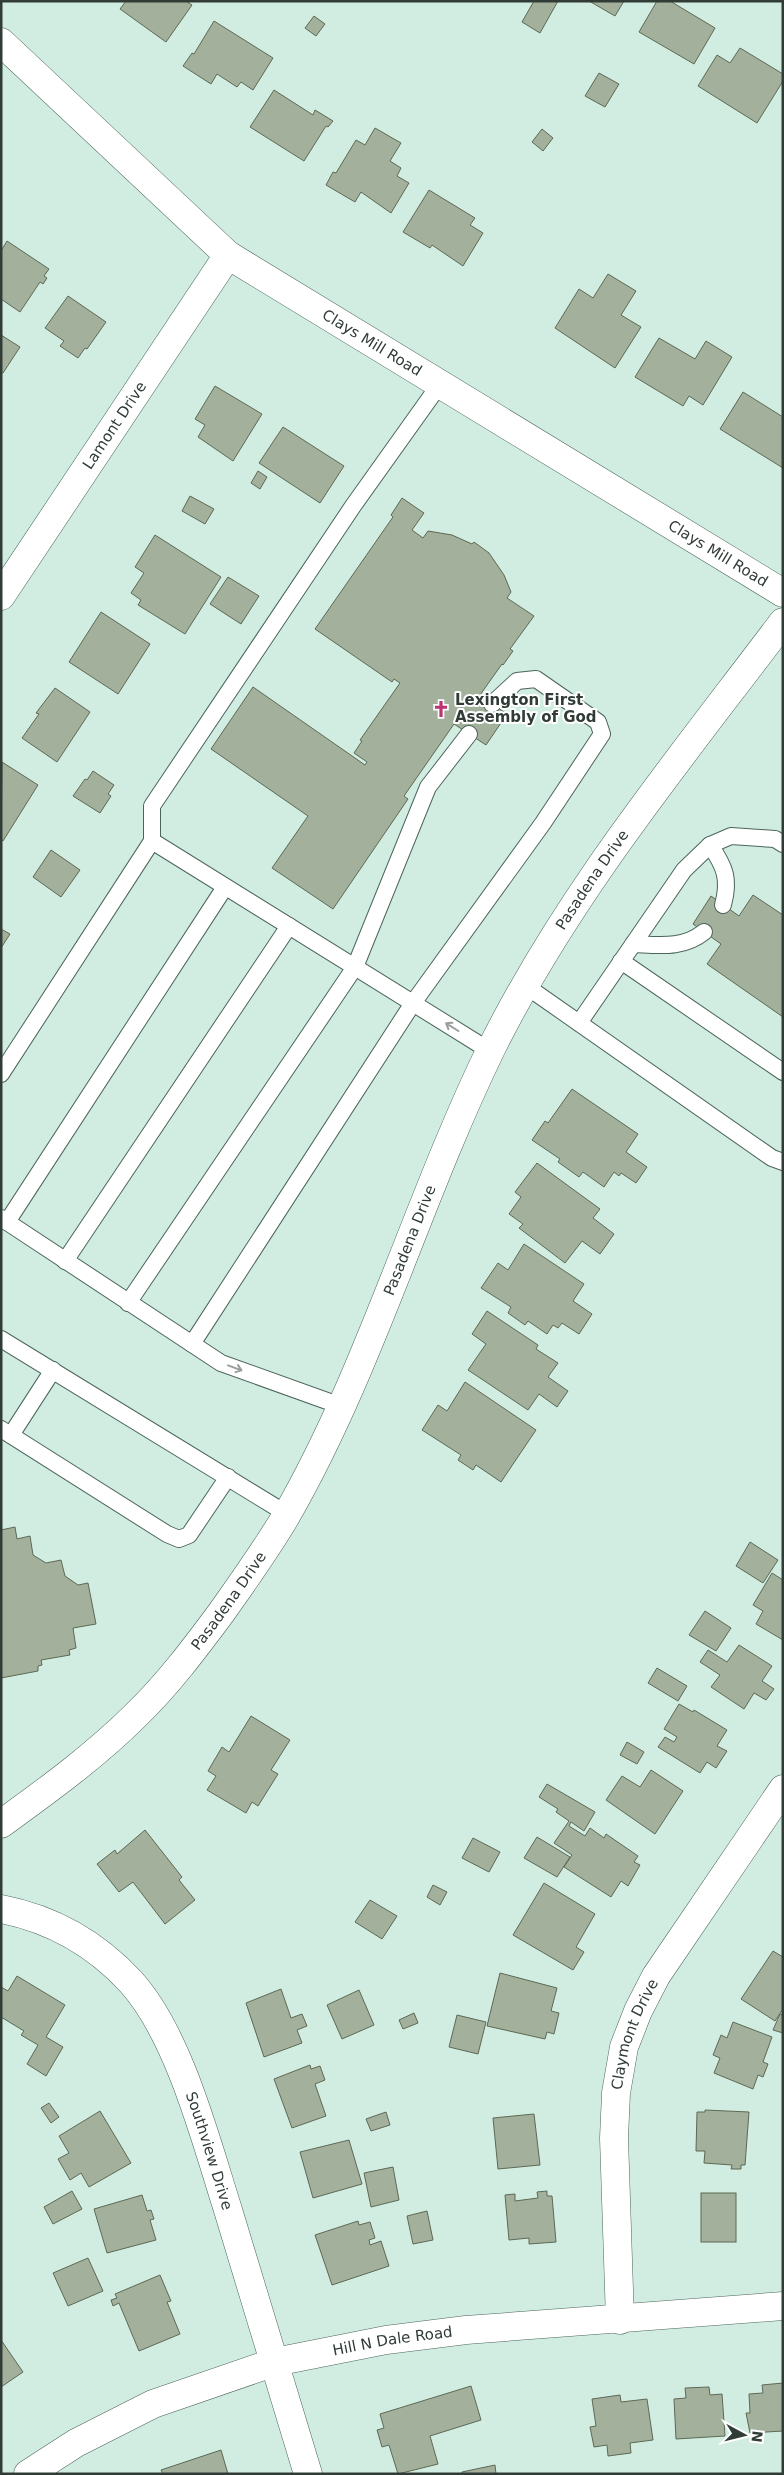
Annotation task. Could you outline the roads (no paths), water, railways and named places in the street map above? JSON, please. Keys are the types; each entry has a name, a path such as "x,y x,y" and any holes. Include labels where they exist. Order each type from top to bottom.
{"street":[{"name":"Clays Mill Road","path":"1,42 228,255 783,593"},
{"name":"Lamont Drive","path":"1,596 228,255"},
{"name":"Pasadena Drive","path":"1,1824 54,1785 137,1714 205,1635 287,1514 340,1406 459,1120 490,1051 526,986 614,847 783,622"},
{"name":"Claymont Drive","path":"620,2320 614,2138 616,2093 624,2047 638,2011 656,1976 783,1789"},
{"name":"Southview Drive","path":"1,1910 49,1924 71,1933 94,1948 131,1982 148,2006 179,2064 210,2152 308,2474"},
{"name":"Hill N Dale Road","path":"28,2474 76,2443 153,2404 275,2362 395,2339 466,2330 620,2320 783,2306"}],"lane":[{"path":"1,1074 152,841 152,806 353,506 440,384"},
{"path":"192,1344 413,1003 542,823 602,734 598,722 536,680 517,681 492,704"},
{"path":"128,1303 355,967 428,787 468,734"},
{"path":"579,1023 684,870 710,846 731,836 776,839 783,844"},
{"path":"152,841 490,1051"},
{"path":"710,846 723,865 728,888 723,905"},
{"path":"225,886 4,1220 128,1303 221,1362 340,1406"},
{"path":"66,1261 288,926"},
{"path":"633,944 678,946 694,940 704,932"},
{"path":"622,961 783,1072"},
{"path":"526,986 772,1158 783,1162"},
{"path":"1,1338 287,1514"},
{"path":"52,1370 6,1432 167,1534 179,1539 189,1536 228,1478"}],"place":[{"name":"Lexington First Assembly of God","path":"441,709"}]}
